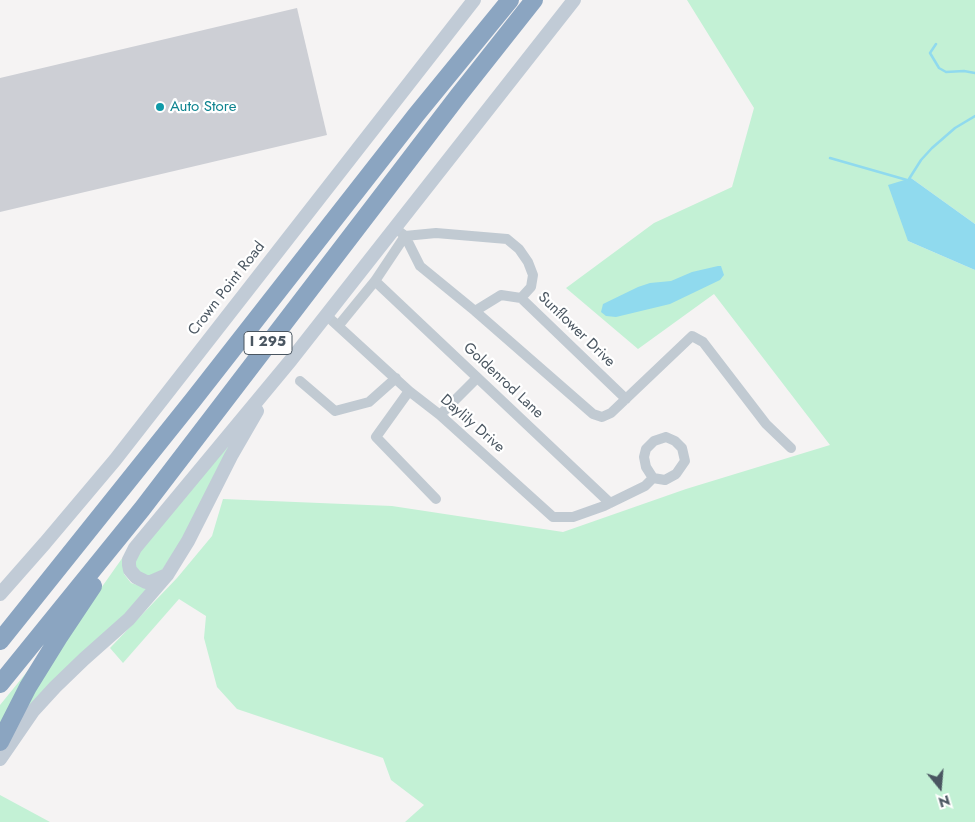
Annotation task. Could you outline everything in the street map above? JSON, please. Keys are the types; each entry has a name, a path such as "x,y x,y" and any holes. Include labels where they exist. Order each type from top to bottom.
{"highway":[{"path":"436,90 444,68 497,0"},
{"name":"I 295","path":"0,641 199,393 436,90 510,0"},
{"name":"I 295","path":"0,684 166,478 458,96 534,0"},
{"path":"0,742 28,687 58,637 166,478"}],"main road":[{"name":"Crown Point Road","path":"0,594 115,460 474,0"},
{"path":"167,575 151,582 146,582 136,577 130,570 129,565 129,560 135,548 277,378 326,315 400,232 574,0"},
{"path":"0,759 29,717 55,686 129,619 167,575 188,541 231,456 277,378"}],"street":[{"path":"339,326 374,281 400,232"},
{"path":"400,232 507,239 519,249 534,275 531,287 521,298"},
{"path":"400,232 420,266 475,311 592,414 602,417 611,413 692,336 703,342 766,424 791,448"},
{"name":"Goldenrod Lane","path":"374,281 610,503"},
{"name":"Sunflower Drive","path":"475,311 501,295 521,298 626,399"},
{"name":"Daylily Drive","path":"326,315 409,391 440,415 553,517 573,517 610,503 645,486 653,478"},
{"path":"300,381 335,411 370,402 396,378"},
{"path":"440,415 477,378"},
{"path":"409,391 376,436 436,499"},
{"path":"666,438 675,441 682,448 685,461 676,474 665,480 653,478 646,467 644,457 646,449 654,441 666,438"}],"green space":[{"path":"687,0 975,0 975,224 911,178 908,241 975,270 975,822 405,822 424,805 391,780 383,758 237,709 217,687 204,638 206,616 179,599 123,663 110,648 177,578 212,536 223,499 392,506 563,532 686,489 830,445 714,294 638,349 566,288 654,223 732,187 754,108"},
{"path":"236,437 205,503 161,572 151,578 139,573 134,563 142,546"},
{"path":"123,557 124,574 131,583 151,589 13,733 51,659"},
{"path":"44,651 0,730 0,705"},
{"path":"0,795 50,822 0,822"}],"water":[{"path":"911,178 975,224 975,270 908,241 888,185"},
{"path":"721,266 724,275 720,280 670,304 616,317 606,316 601,312 603,304 638,287 650,283 671,281 692,272"}],"building":[{"name":"Auto Store","path":"297,8 327,135 0,212 0,78"}],"waterway":[{"path":"936,44 930,53 939,68 946,72 964,71 975,73"},
{"path":"909,179 921,160 932,148 955,128 975,116"},
{"path":"830,158 907,180"}],"place":[{"name":"Auto Store","path":"160,107"}]}
